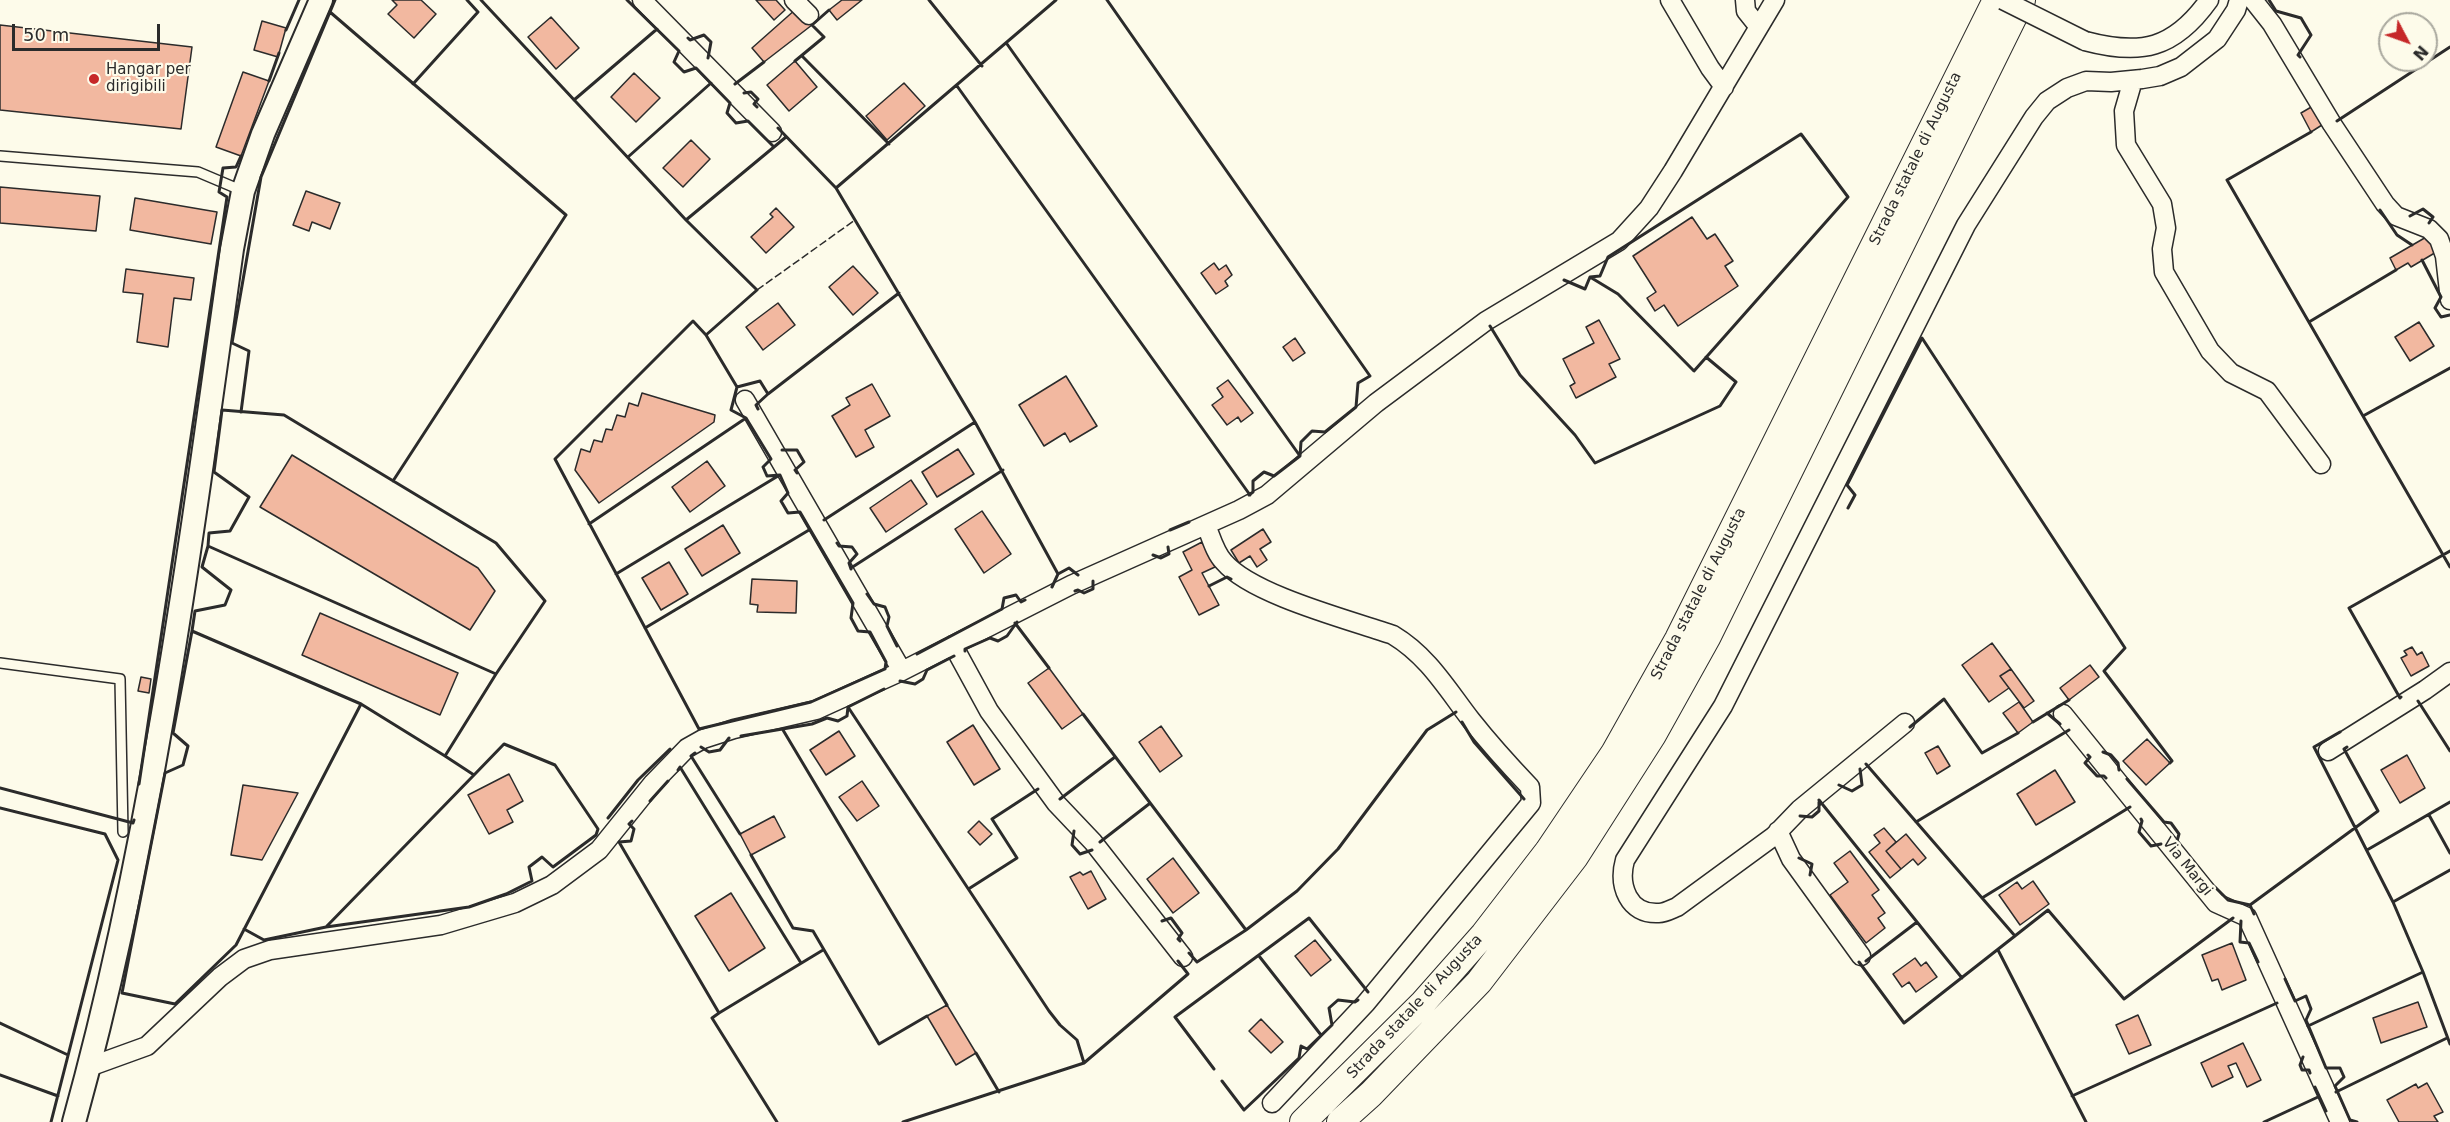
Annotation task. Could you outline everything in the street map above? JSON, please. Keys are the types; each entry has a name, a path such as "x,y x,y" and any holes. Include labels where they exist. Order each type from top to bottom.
{"main road":[{"name":"Strada statale di Augusta","path":"1304,1122 1422,1004 1484,934 1548,851 1614,753 1678,639 1996,0"},
{"name":"Strada statale di Augusta","path":"1340,1122 1371,1094 1479,982 1575,857 1653,735 1707,638 2022,0"}],"street":[{"path":"74,1122 124,924 125,832 157,749 232,249 243,191 263,134 321,0"},
{"path":"642,0 772,132"},
{"path":"794,0 809,15"},
{"path":"1670,0 1710,68 1724,87"},
{"path":"1745,0 1746,11 1758,26"},
{"path":"89,1067 147,1046 220,978 244,959 270,950 441,925 515,903 552,885 599,850 653,783 687,748 703,739 734,729 816,711 902,671 1071,585 1239,510 1267,495 1376,404 1486,321 1619,241 1649,208 1775,0"},
{"path":"2003,0 2085,41 2120,50 2143,48 2162,42 2181,32 2196,18 2209,0"},
{"path":"1905,723 1800,809 1779,831 1677,908 1660,913 1641,911 1629,900 1622,885 1621,874 1624,860 1723,706 1966,225 2021,136 2047,101 2067,88 2086,81 2111,82 2160,76 2181,67 2217,39 2236,10 2239,0"},
{"path":"2253,0 2272,24 2331,124 2385,204 2396,216 2429,229 2439,239 2445,256 2450,300"},
{"path":"2133,80 2124,111 2127,145 2162,204 2166,228 2162,249 2164,272 2210,351 2231,373 2267,391 2321,464"},
{"path":"745,400 902,671"},
{"path":"1206,525 1222,560 1233,572 1267,592 1393,635 1412,646 1428,662 1496,752 1530,787 1531,803 1366,1003 1272,1103"},
{"path":"953,645 989,711 1056,803 1093,842 1183,957"},
{"path":"2328,751 2450,672"},
{"name":"Via Margi","path":"2063,714 2216,903 2247,917 2340,1122"},
{"path":"1779,831 1791,859 1861,956"}],"lane":[{"path":"0,156 198,172 243,191"},
{"path":"0,663 120,679 125,832"}],"building":[{"path":"392,0 421,0 436,14 414,38 388,14 397,5"},
{"path":"756,0 776,0 785,10 774,20"},
{"path":"842,0 862,0 837,20 829,10"},
{"path":"796,9 812,25 764,62 752,48"},
{"path":"551,17 579,48 556,69 528,37"},
{"path":"262,21 286,28 278,57 254,50"},
{"name":"Hangar per dirigibili","path":"0,25 192,47 181,129 0,110"},
{"path":"795,61 817,87 789,111 767,85"},
{"path":"243,72 269,81 241,156 216,147"},
{"path":"634,73 660,98 636,122 611,97"},
{"path":"904,83 925,106 887,140 866,116"},
{"path":"2313,106 2322,125 2311,132 2301,113"},
{"path":"691,140 710,159 683,187 663,168"},
{"path":"0,187 100,196 96,231 0,223"},
{"path":"306,191 340,203 330,229 312,222 309,231 293,225"},
{"path":"135,198 217,212 211,244 130,230"},
{"path":"776,208 794,227 766,253 751,237 773,217 770,214"},
{"path":"1692,217 1707,239 1715,234 1733,261 1725,266 1738,286 1678,326 1664,305 1655,311 1647,298 1656,292 1633,256"},
{"path":"2428,236 2438,251 2411,267 2408,263 2396,270 2390,258"},
{"path":"1214,263 1219,270 1226,265 1232,275 1225,281 1228,286 1216,294 1201,273"},
{"path":"853,266 878,293 853,315 829,287"},
{"path":"126,269 194,278 191,300 174,298 168,347 137,342 143,294 123,292"},
{"path":"778,303 795,325 763,350 746,327"},
{"path":"1599,320 1620,359 1609,364 1616,377 1576,398 1570,386 1575,383 1563,359 1594,343 1586,327"},
{"path":"2419,322 2434,346 2410,361 2395,337"},
{"path":"1295,338 1305,353 1293,361 1283,347"},
{"path":"1066,376 1097,426 1070,442 1065,433 1044,446 1019,405"},
{"path":"1228,380 1253,413 1241,422 1238,417 1227,425 1212,405 1223,397 1217,388"},
{"path":"872,384 890,416 865,430 874,447 856,457 832,416 850,405 846,398"},
{"path":"642,393 715,415 714,422 599,503 575,470 581,449 590,452 594,440 602,442 606,429 612,430 617,415 625,417 629,403 638,406"},
{"path":"958,449 974,474 937,497 922,472"},
{"path":"292,455 478,568 495,591 470,630 260,507"},
{"path":"707,461 725,486 690,512 672,487"},
{"path":"911,480 927,504 886,532 870,508"},
{"path":"982,511 1011,554 984,573 955,529"},
{"path":"723,525 740,553 702,576 685,549"},
{"path":"1263,529 1271,542 1260,549 1267,560 1257,567 1250,556 1239,563 1231,550"},
{"path":"1202,542 1215,567 1202,573 1219,605 1199,615 1179,577 1192,570 1183,552"},
{"path":"669,562 688,594 661,610 642,578"},
{"path":"752,579 797,581 796,613 757,612 758,605 750,604"},
{"path":"320,613 458,673 440,715 302,655"},
{"path":"1992,643 2011,669 2000,676 2009,688 1989,702 1962,665"},
{"path":"2412,647 2417,655 2422,652 2429,666 2411,676 2401,658 2407,655 2404,651"},
{"path":"2090,665 2099,677 2069,700 2060,688"},
{"path":"1049,668 1083,714 1062,729 1028,683"},
{"path":"2011,669 2034,701 2024,708 2000,676"},
{"path":"141,677 151,679 149,693 138,691"},
{"path":"2019,702 2033,722 2018,733 2003,713"},
{"path":"973,725 1000,769 974,785 947,742"},
{"path":"1161,726 1182,756 1160,772 1139,742"},
{"path":"839,731 855,756 826,775 810,750"},
{"path":"2147,739 2170,763 2146,785 2123,761"},
{"path":"1938,746 1950,766 1937,774 1925,753"},
{"path":"2407,755 2425,788 2400,803 2381,770"},
{"path":"2055,770 2075,802 2036,825 2017,794"},
{"path":"509,774 523,801 507,810 513,822 489,834 468,795"},
{"path":"862,781 879,806 857,821 839,797"},
{"path":"243,785 298,793 262,860 231,855"},
{"path":"774,816 785,837 751,855 740,834"},
{"path":"979,821 992,834 980,845 968,832"},
{"path":"1884,828 1896,842 1886,851 1901,869 1890,878 1869,852 1880,843 1874,835"},
{"path":"1906,834 1926,858 1918,865 1913,859 1901,869 1886,851"},
{"path":"1850,851 1879,890 1872,895 1885,913 1878,918 1885,928 1866,943 1830,895 1848,882 1834,863"},
{"path":"1173,858 1199,893 1173,913 1147,879"},
{"path":"1091,871 1106,899 1088,909 1070,877 1080,872 1083,875"},
{"path":"2033,881 2049,904 2020,925 1999,895 2017,882 2022,889"},
{"path":"731,893 765,948 729,971 695,916"},
{"path":"1315,940 1331,960 1311,976 1295,956"},
{"path":"2232,943 2246,980 2222,990 2218,979 2212,981 2202,955"},
{"path":"1915,958 1921,966 1926,962 1937,977 1916,992 1909,982 1902,987 1893,974"},
{"path":"2418,1002 2427,1027 2381,1043 2373,1018"},
{"path":"947,1005 976,1053 956,1065 927,1016"},
{"path":"2138,1015 2151,1045 2129,1054 2116,1025"},
{"path":"1261,1019 1283,1042 1271,1053 1249,1031"},
{"path":"2243,1043 2261,1080 2247,1087 2236,1063 2228,1066 2233,1077 2212,1087 2201,1063"},
{"path":"2427,1083 2443,1112 2434,1116 2438,1122 2399,1122 2387,1100 2416,1084 2418,1088"}],"fence":[{"path":"757,290 855,220"}],"wall":[{"path":"286,30 299,0"},
{"path":"241,412 249,351 232,343 261,177 335,0"},
{"path":"413,84 478,12 467,0"},
{"path":"481,0 686,220 757,290 706,335"},
{"path":"627,0 679,51 674,62 684,72 696,68 730,103 727,113 736,123 748,121 774,147"},
{"path":"929,0 982,66"},
{"path":"836,188 1056,0"},
{"path":"1107,0 1370,376 1358,383 1356,407 1325,432 1312,431 1301,442 1300,456 1274,476 1264,472 1253,481 1253,492 1249,495"},
{"path":"2269,0 2276,11 2301,18 2311,35 2298,55 2300,57"},
{"path":"795,61 824,37 812,25 829,10"},
{"path":"330,12 566,215 393,481"},
{"path":"574,100 657,29"},
{"path":"688,38 690,40 704,35 711,42 708,58"},
{"path":"1007,44 1300,456"},
{"path":"2337,121 2450,47"},
{"path":"269,81 279,53"},
{"path":"802,56 889,144"},
{"path":"735,84 764,62"},
{"path":"628,157 711,83"},
{"path":"957,86 1250,495"},
{"path":"744,93 751,92 758,99 754,104 757,107"},
{"path":"778,128 836,188 975,422 1058,574"},
{"path":"2311,132 2227,180 2450,567"},
{"path":"1801,134 1848,197 1694,371 1618,294 1590,277 1600,276 1608,257 1801,134"},
{"path":"686,220 786,137"},
{"path":"139,784 227,197 219,192 223,168 236,167 241,156"},
{"path":"2410,216 2423,209 2433,217 2429,223"},
{"path":"2380,210 2397,235 2412,245"},
{"path":"2422,260 2441,297 2435,308 2441,317 2450,315"},
{"path":"2309,322 2396,270"},
{"path":"1564,280 1585,289 1590,277"},
{"path":"758,409 756,405 768,394 899,293"},
{"path":"693,321 706,335 737,387 731,410 746,418 771,459 763,467 767,476 780,475 788,493 781,501 788,513 800,512 853,603 851,618 858,631 870,632 886,662 885,669 811,702 699,729 555,459 693,321"},
{"path":"1490,326 1520,375 1575,435 1595,463 1720,406 1736,382 1706,357"},
{"path":"1848,508 1855,495 1847,485 1922,338 2125,648 2104,671 2172,761 2170,763"},
{"path":"2363,416 2450,368"},
{"path":"737,387 760,381 768,394"},
{"path":"208,546 209,533 230,531 249,497 214,472 222,410 284,415 496,543 545,601 496,674"},
{"path":"589,524 746,418"},
{"path":"824,520 975,422"},
{"path":"782,450 797,450 804,462 795,470 797,473"},
{"path":"851,568 1003,470"},
{"path":"616,574 778,476"},
{"path":"1170,530 1189,522"},
{"path":"645,628 809,530"},
{"path":"837,543 839,546 852,547 857,554 849,563 851,569"},
{"path":"192,631 195,611 225,605 231,590 202,567 208,546 496,674 445,756 361,704"},
{"path":"1153,555 1161,558 1169,554 1168,547"},
{"path":"2401,697 2349,608 2450,551"},
{"path":"1052,587 1058,574 1069,568 1078,575"},
{"path":"1209,586 1227,577 1231,579"},
{"path":"1075,591 1084,593 1093,589 1093,581"},
{"path":"867,594 874,604 885,607 889,617 887,626 897,646"},
{"path":"917,654 1002,609 1004,598 1016,595 1021,602 1025,600"},
{"path":"965,651 990,638 998,641 1007,636 1017,622"},
{"path":"1015,623 1049,668"},
{"path":"192,631 361,704 236,945 175,1004 122,993 165,773 183,765 188,746 173,733 192,631"},
{"path":"900,681 915,684 923,679 927,670 954,656"},
{"path":"741,736 812,724 827,718 838,721 847,716 848,707 884,689"},
{"path":"1910,727 1944,699 1982,753 2018,733"},
{"path":"2033,722 2069,700"},
{"path":"2418,701 2450,751"},
{"path":"848,707 1049,1011 1060,1025 1077,1040 1084,1063"},
{"path":"1189,953 1197,962 1246,930 1297,891 1338,849 1427,730 1456,712"},
{"path":"2047,713 2060,724"},
{"path":"1083,714 1246,930"},
{"path":"1462,722 1474,742 1524,799"},
{"path":"783,730 947,1005"},
{"path":"1916,822 2069,730"},
{"path":"2340,732 2314,747 2393,902 2450,1044"},
{"path":"701,747 709,752 720,750 729,738"},
{"path":"326,927 469,907 506,894 532,881 529,867 542,857 553,867 596,835 598,829 555,765 504,744 474,775"},
{"path":"2250,905 2378,811 2344,749 2347,747"},
{"path":"608,818 638,780 670,749"},
{"path":"2103,752 2111,755 2118,763 2119,770"},
{"path":"695,753 691,756 740,834"},
{"path":"2088,755 2090,757 2085,763 2097,776 2106,778"},
{"path":"244,929 264,940 326,927 474,775 445,756"},
{"path":"1060,799 1115,757"},
{"path":"1866,764 2015,936"},
{"path":"678,770 680,767 801,963"},
{"path":"1839,785 1852,791 1862,785 1860,769"},
{"path":"2127,779 2164,822 2171,823 2179,834 2178,843"},
{"path":"650,801 668,781"},
{"path":"0,788 133,823 134,820"},
{"path":"970,888 1017,858 992,819 1038,789"},
{"path":"1819,800 1962,978"},
{"path":"1800,816 1812,817 1819,811 1819,802"},
{"path":"2367,850 2450,802"},
{"path":"1100,842 1149,804"},
{"path":"1982,898 2130,807"},
{"path":"0,808 105,834 118,860 51,1122"},
{"path":"2429,815 2450,853"},
{"path":"2141,819 2139,832 2151,846 2161,844"},
{"path":"632,821 629,824 634,829 631,841 619,842 719,1013 823,950"},
{"path":"1074,831 1072,845 1080,854 1092,850"},
{"path":"751,855 793,928 813,931 879,1044 927,1016"},
{"path":"1799,858 1812,864 1810,875"},
{"path":"2393,902 2450,870"},
{"path":"2215,887 2228,900 2250,905 2254,914"},
{"path":"1859,962 1904,1023 2048,910 2124,999 2233,918"},
{"path":"1162,921 1171,918 1182,933 1178,939 1180,941"},
{"path":"1214,1069 1175,1017 1309,918 1368,992"},
{"path":"2241,921 2240,942 2249,943 2258,962"},
{"path":"1866,961 1917,922"},
{"path":"1998,950 2086,1122"},
{"path":"1259,956 1321,1035"},
{"path":"903,1122 1084,1063 1188,974 1178,961"},
{"path":"2308,1026 2423,972"},
{"path":"2285,979 2295,1001 2306,996 2311,1009 2306,1020 2326,1068 2340,1068 2344,1077 2335,1086 2350,1120 2357,1122"},
{"path":"1222,1081 1244,1110 1299,1058 1301,1046 1307,1049 1332,1025 1329,1008 1338,1000 1355,1002 1358,1000"},
{"path":"2072,1096 2277,1003"},
{"path":"719,1013 712,1018 777,1122"},
{"path":"0,1023 68,1055"},
{"path":"2336,1092 2447,1038"},
{"path":"976,1053 999,1092"},
{"path":"2303,1057 2300,1065 2302,1070 2309,1070 2310,1073"},
{"path":"0,1075 58,1096"},
{"path":"2315,1087 2326,1111"},
{"path":"2264,1122 2318,1097"}],"place":[{"name":"Hangar per dirigibili","path":"94,79"}]}
